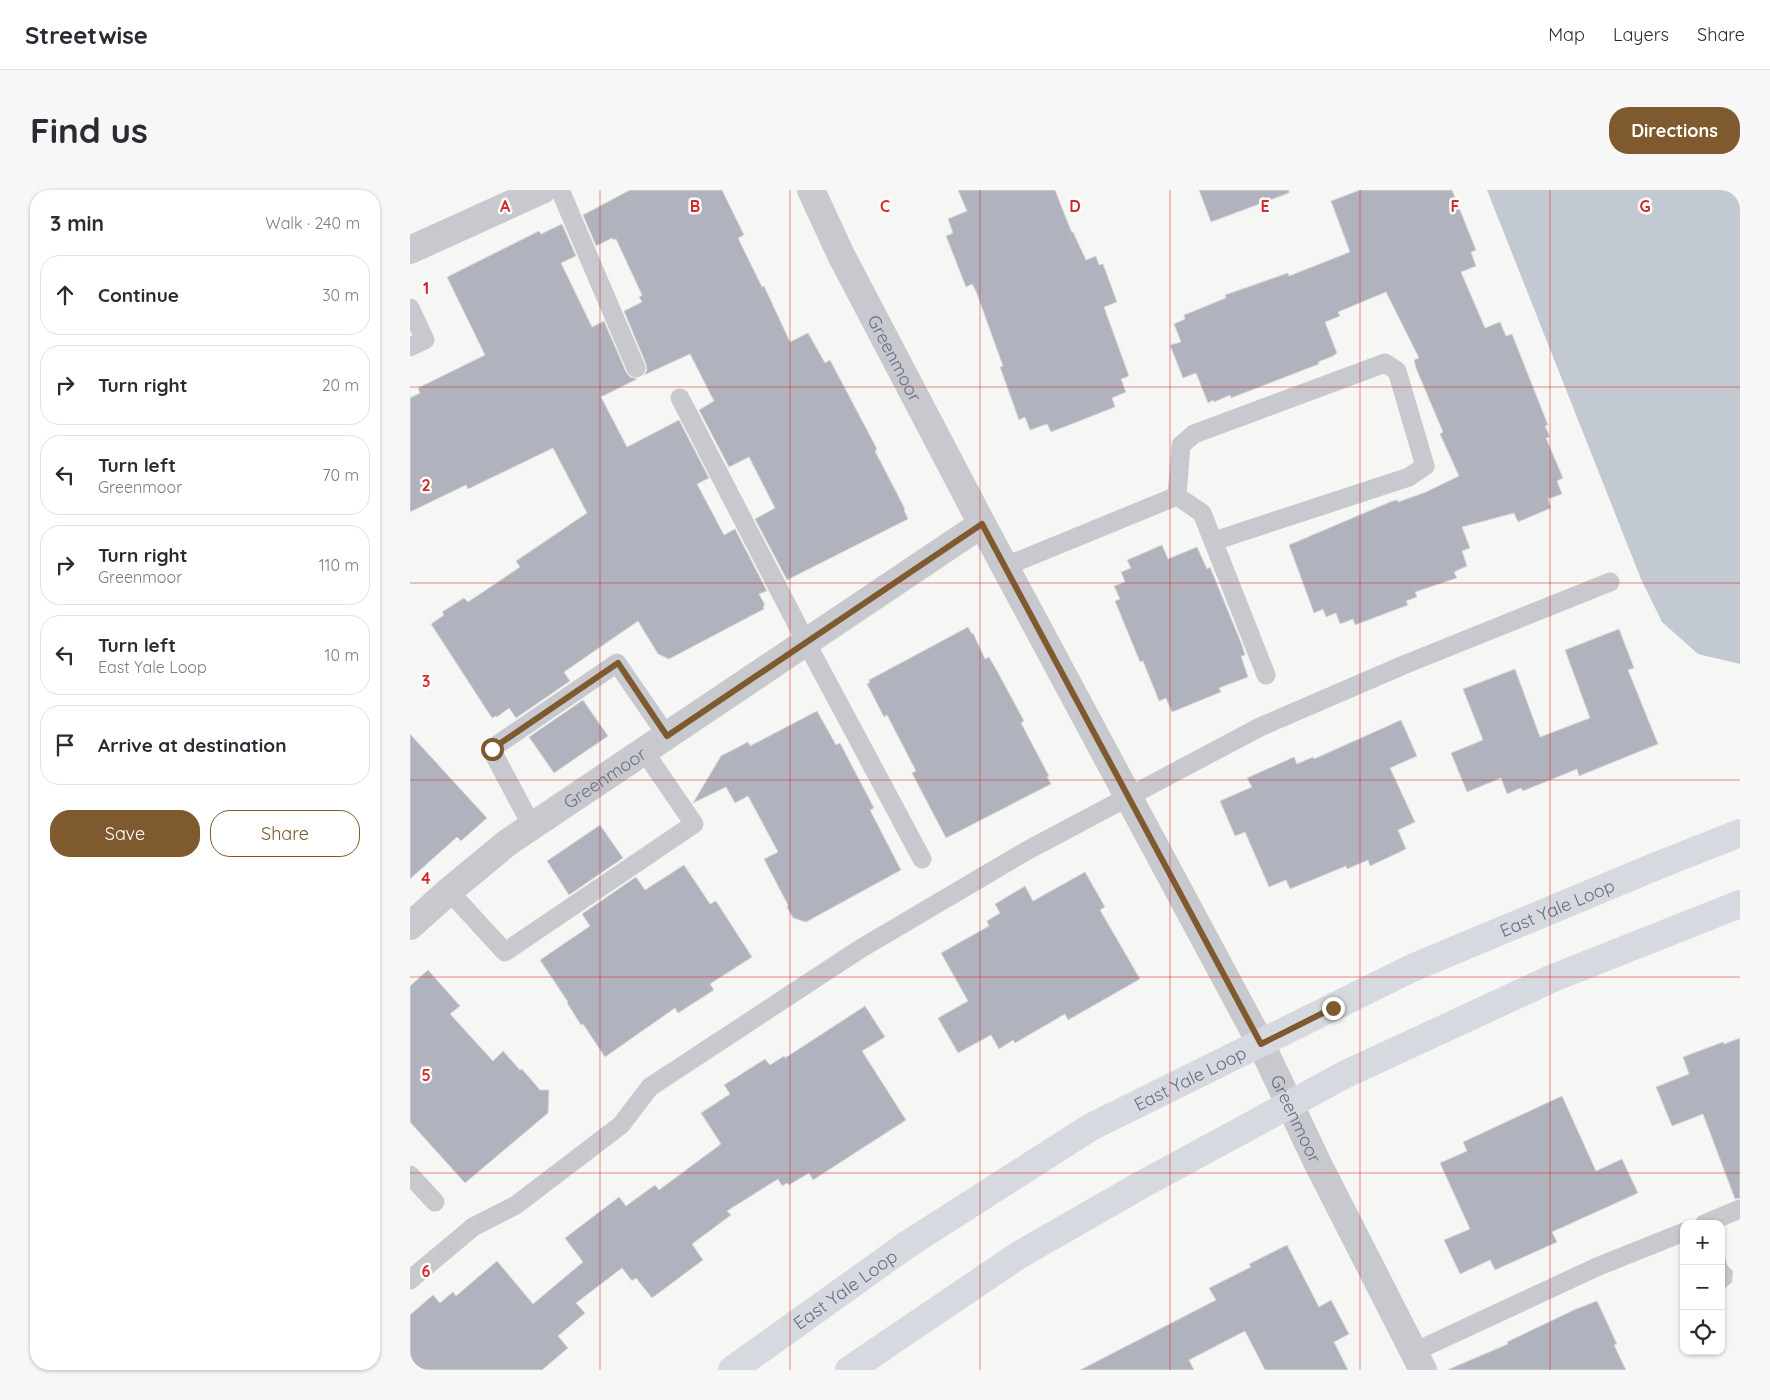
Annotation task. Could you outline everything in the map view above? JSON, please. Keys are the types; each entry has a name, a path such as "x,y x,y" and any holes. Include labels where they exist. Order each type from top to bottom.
{"main road":[{"name":"East Yale Loop","path":"732,1370 908,1244 1091,1126 1261,1044 1412,968 1740,833"},
{"path":"849,1370 1019,1255 1141,1185 1344,1075 1553,978 1740,904"}],"street":[{"path":"410,250 542,190"},
{"name":"Greenmoor","path":"811,190 842,255 982,524 1261,1044 1322,1171 1419,1361"},
{"name":"Greenmoor","path":"410,926 507,843 982,524"}],"lane":[{"path":"560,190 636,368"},
{"path":"410,308 425,340 410,347"},
{"path":"1177,496 1181,445 1194,434 1385,363 1397,370 1425,466 1409,477 1214,542"},
{"path":"680,398 806,642 922,859"},
{"path":"1177,496 1202,513 1266,675"},
{"path":"1006,566 1177,496"},
{"path":"410,1280 473,1226 516,1205 620,1125 650,1087 860,949 1028,850 1260,727 1406,664 1610,582"},
{"path":"532,826 492,749 618,663 667,736"},
{"path":"449,891 505,952 694,824 644,752"},
{"path":"410,1175 435,1202"},
{"path":"1714,1220 1740,1209"},
{"path":"1419,1361 1599,1266 1680,1234"}],"shaded area":[{"path":"1487,190 1740,190 1740,664 1698,654 1662,622 1641,579"},
{"path":"1725,1256 1727,1265 1733,1271 1732,1282 1725,1288"}],"building":[{"path":"630,190 722,190 744,235 738,238 762,287 764,286 790,342 808,333 825,363 830,360 877,449 875,451 905,509 908,519 787,580 755,519 775,508 749,457 729,467 699,410 714,401 690,354 644,375 647,370 646,364 624,311 642,302 639,297 642,295 616,239 613,240 612,238 596,246 583,215"},
{"path":"958,190 1055,190 1072,233 1086,260 1096,256 1099,265 1103,264 1117,302 1104,307 1129,376 1121,379 1126,392 1112,398 1115,407 1051,432 1047,424 1030,430 1025,417 1019,420 1000,367 1003,366 976,291 972,284 966,287 946,236 953,233 948,219 967,211"},
{"path":"1199,190 1289,190 1289,193 1211,222"},
{"path":"1360,190 1452,190 1476,250 1471,252 1476,266 1461,272 1485,328 1500,322 1506,336 1512,334 1548,425 1545,426 1550,437 1546,438 1563,478 1557,481 1562,494 1548,499 1551,508 1518,522 1514,513 1462,527 1470,548 1462,551 1467,566 1454,572 1457,578 1415,592 1417,597 1406,601 1408,605 1355,625 1353,619 1340,624 1336,613 1326,617 1323,609 1314,613 1289,545 1390,502 1397,500 1398,502 1426,492 1459,476 1440,434 1443,432 1416,368 1414,360 1419,358 1386,292 1338,312 1340,316 1325,322 1337,353 1333,356 1318,362 1319,364 1231,398 1230,395 1208,403 1196,373 1183,378 1170,345 1181,342 1174,324 1185,319 1184,315 1226,298 1225,295 1288,273 1289,276 1350,252 1331,201"},
{"path":"562,224 576,256 561,263 592,327 604,321 626,372 630,377 637,379 601,397 627,447 679,420 709,478 697,484 724,535 735,529 767,591 759,594 765,605 763,606 764,609 669,659 658,654 638,621 564,672 570,681 516,718 509,708 497,717 492,718 431,624 444,615 442,612 464,598 468,602 520,567 516,561 587,513 553,448 468,489 466,485 410,512 410,398 420,393 418,388 485,355 447,277 539,231 541,234"},
{"path":"1162,545 1168,559 1197,547 1207,569 1210,567 1242,645 1245,655 1241,656 1248,677 1219,688 1221,692 1172,712 1166,698 1159,701 1143,661 1140,662 1115,601 1120,599 1114,586 1125,582 1121,572 1131,568 1127,560"},
{"path":"968,627 973,633 985,659 989,657 1024,721 1021,723 1049,776 1047,777 1051,784 946,838 912,773 916,771 887,715 884,717 867,684 870,682 869,680"},
{"path":"1619,629 1634,668 1628,670 1658,744 1579,776 1577,769 1523,791 1521,788 1507,794 1501,778 1467,792 1451,753 1483,740 1463,689 1515,669 1540,737 1590,718 1565,650"},
{"path":"583,700 608,736 554,773 529,737"},
{"path":"817,711 836,745 840,743 874,808 870,810 901,870 806,922 793,918 764,859 778,852 748,796 735,803 726,787 693,803 721,756 748,742 750,746"},
{"path":"1401,720 1417,756 1390,768 1415,822 1398,830 1406,849 1370,866 1368,860 1347,869 1346,866 1290,889 1286,880 1269,887 1245,832 1235,836 1220,801 1252,787 1247,778 1294,757 1297,764 1313,757 1314,759"},
{"path":"410,734 487,818 461,841 457,837 410,879"},
{"path":"600,825 623,858 569,895 547,861"},
{"path":"684,865 710,904 716,901 752,957 710,984 714,990 678,1013 675,1008 605,1057 583,1024 581,1025 540,960 590,926 582,914 636,877 645,890"},
{"path":"1085,872 1105,907 1100,910 1140,979 1068,1020 1065,1014 1015,1043 1013,1040 999,1049 991,1035 958,1053 938,1018 968,1001 941,953 989,926 987,921 1000,913 995,904 1025,886 1033,901"},
{"path":"428,970 460,1006 450,1014 493,1061 503,1051 540,1090 549,1090 548,1113 465,1183 410,1122 410,986"},
{"path":"865,1006 885,1037 862,1051 906,1120 813,1180 809,1173 789,1185 787,1183 782,1186 778,1179 727,1211 731,1215 692,1244 703,1260 652,1298 636,1278 632,1281 622,1268 576,1303 585,1313 558,1336 568,1348 542,1370 410,1370 410,1315 433,1295 440,1303 453,1292 456,1296 497,1261 533,1304 583,1262 565,1238 619,1197 626,1206 655,1185 659,1190 721,1144 701,1113 730,1094 724,1085 765,1059 770,1065 784,1056 785,1058"},
{"path":"1740,1038 1740,1198 1735,1199 1703,1114 1672,1126 1656,1087 1689,1074 1683,1057 1723,1042 1724,1044"},
{"path":"1562,1096 1596,1171 1622,1159 1638,1193 1552,1232 1557,1242 1495,1270 1490,1260 1460,1274 1444,1240 1470,1229 1440,1163 1467,1151 1463,1142"},
{"path":"1287,1245 1319,1307 1331,1300 1349,1334 1334,1342 1348,1370 1265,1370 1245,1331 1189,1360 1194,1370 1080,1370 1216,1300 1209,1288 1251,1267 1249,1264"},
{"path":"1597,1301 1617,1344 1614,1345 1626,1370 1447,1370 1508,1344 1507,1342"}],"route":[{"path":"492,749 618,663 667,736 982,524 1261,1044 1333,1008"}]}
